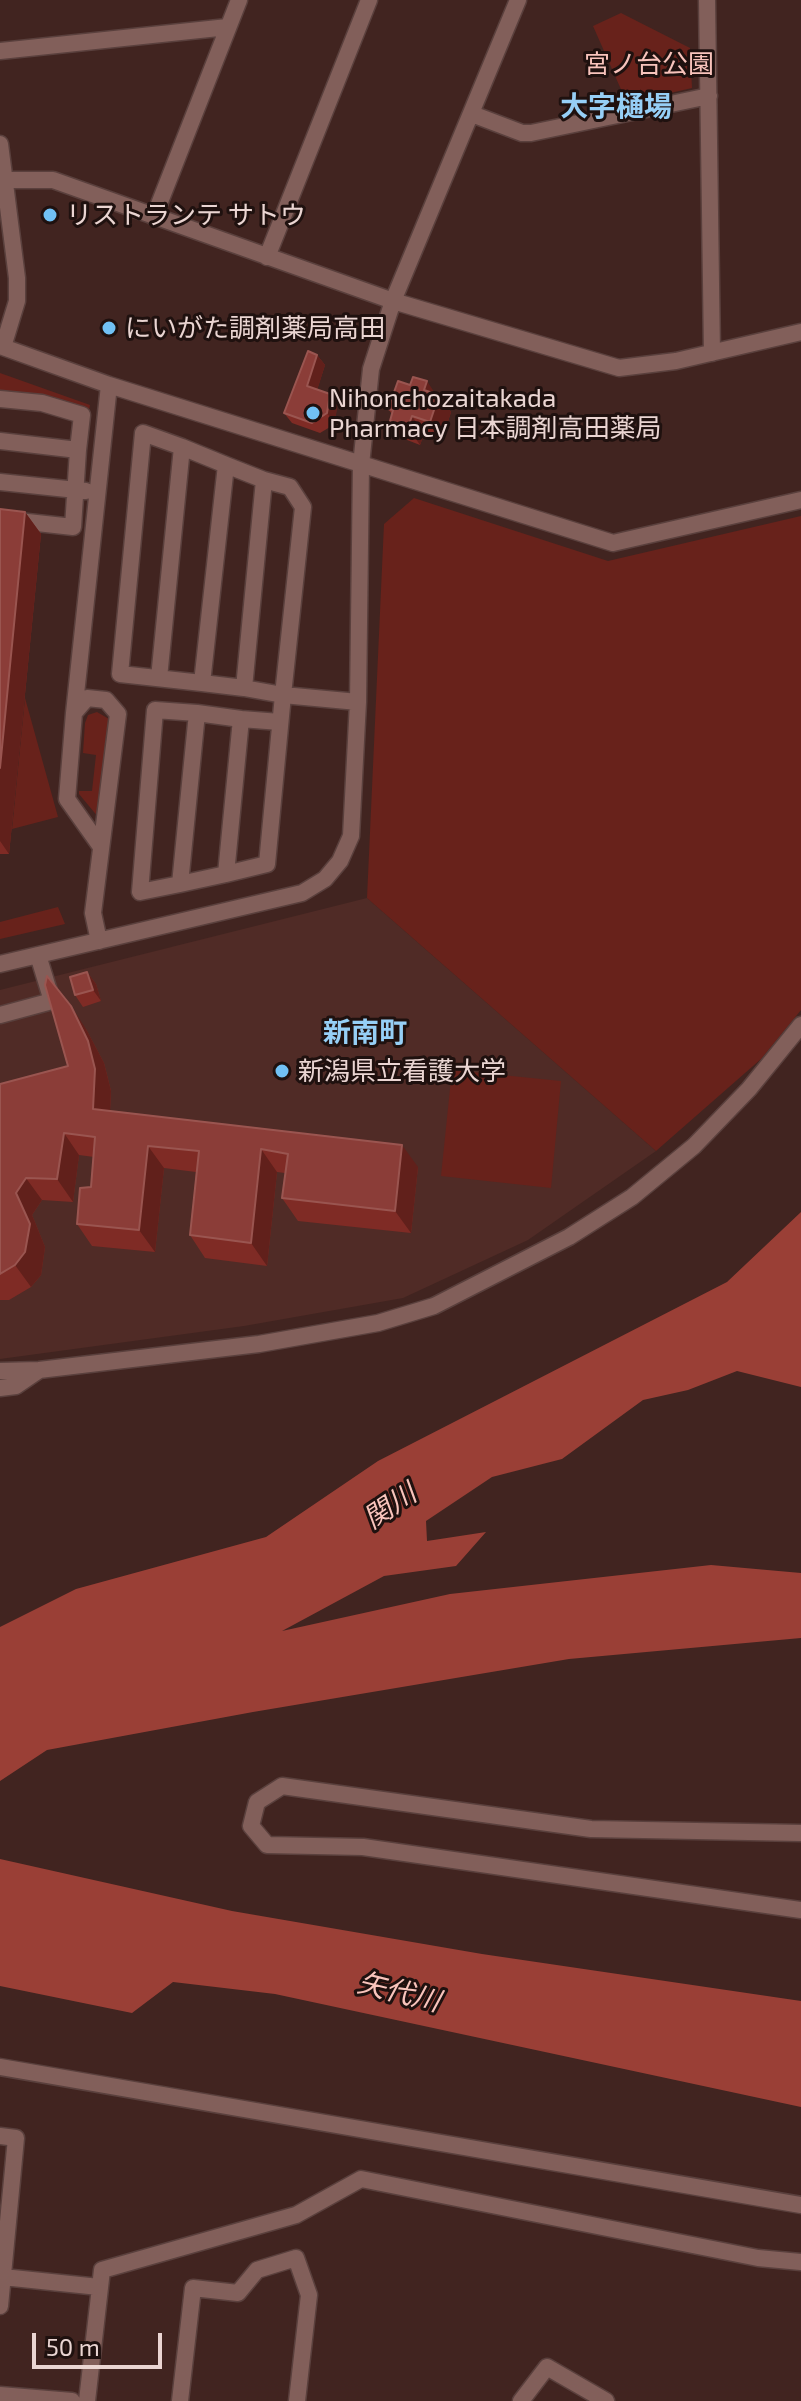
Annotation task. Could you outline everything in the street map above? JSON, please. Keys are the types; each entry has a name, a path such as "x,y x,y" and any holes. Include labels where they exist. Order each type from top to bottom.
{"street":[{"path":"154,217 239,0"},
{"path":"267,257 369,0"},
{"path":"0,964 302,893 325,879 340,861 351,836 358,702 361,465 371,369 393,301 518,0"},
{"path":"707,0 712,353"},
{"path":"0,51 228,27"},
{"path":"472,114 522,133 531,133 709,96"},
{"path":"0,144 17,301 2,346 109,385 613,543 801,500"},
{"path":"6,180 53,180 393,301 619,368 712,353 801,332"},
{"path":"101,847 67,799 109,385"},
{"path":"0,399 42,403 82,415 73,527 0,519"},
{"path":"280,722 155,710 140,892 267,864 280,722 283,695 303,507 290,487 143,433 120,674 283,695 358,702"},
{"path":"0,441 78,450"},
{"path":"159,678 182,447"},
{"path":"202,683 226,465"},
{"path":"244,688 264,480"},
{"path":"0,482 98,492"},
{"path":"74,713 87,698 106,700 118,714 93,913 99,941"},
{"path":"180,884 197,713"},
{"path":"226,874 241,719"},
{"path":"0,1015 52,1001 38,955"},
{"path":"0,1371 39,1370 259,1344 378,1323 434,1306 569,1237 632,1197 694,1146 749,1089 801,1025"},
{"path":"0,1388 16,1386 39,1370"},
{"path":"801,1833 591,1829 282,1786 257,1802 251,1826 267,1845 363,1847 801,1910"},
{"path":"0,2067 801,2205"},
{"path":"0,2136 16,2138 0,2306"},
{"path":"87,2401 102,2270 296,2215 361,2179 758,2258 801,2262"},
{"path":"180,2401 193,2288 238,2293 257,2270 296,2258 309,2295 297,2401"},
{"path":"3,2277 99,2287"},
{"path":"521,2401 547,2367 606,2401"},
{"path":"0,2395 72,2401"}],"shaded area":[{"name":"新潟県立看護大学","path":"367,898 656,1151 528,1240 403,1298 244,1326 0,1359 0,990"}],"green space":[{"name":"宮ノ台公園","path":"621,13 690,48 692,88 627,103 593,26"},
{"path":"0,373 90,405 89,410 40,395 0,390"},
{"path":"414,498 608,561 801,516 801,1010 761,1059 656,1151 367,898 384,524"},
{"path":"25,698 58,817 12,829"},
{"path":"97,712 109,719 99,818 79,794 79,791 92,791 96,755 83,753 85,723 88,715"},
{"path":"58,907 65,924 0,939 0,922"},
{"path":"452,1070 561,1081 551,1188 441,1176"}],"water":[{"name":"関川","path":"801,1212 801,1387 737,1371 688,1390 643,1400 562,1459 492,1477 426,1521 427,1541 486,1532 456,1566 384,1576 282,1631 450,1594 711,1565 801,1573 801,1638 569,1659 253,1712 47,1750 0,1781 0,1627 76,1589 266,1537 378,1461 727,1282"},
{"name":"矢代川","path":"0,1859 232,1911 482,1954 801,2001 801,2107 275,1994 173,1982 132,2013 0,1986"}],"building":[{"path":"308,351 317,355 307,386 330,394 327,413 312,423 284,413"},
{"path":"413,377 427,381 424,390 439,395 430,422 412,416 408,427 390,421 393,410 388,409 398,381 410,385"},
{"path":"0,509 25,512 0,768"},
{"path":"87,972 93,990 75,995 70,977"},
{"path":"47,976 71,1006 88,1041 95,1069 93,1109 402,1145 395,1211 282,1198 288,1154 261,1149 251,1243 190,1235 199,1151 148,1146 139,1230 77,1224 80,1188 91,1187 95,1137 64,1133 57,1179 26,1178 16,1193 30,1224 25,1252 15,1265 0,1274 0,1084 68,1066 45,985"}],"place":[{"name":"リストランテ サトウ","path":"50,215"},
{"name":"にいがた調剤薬局高田","path":"109,328"},
{"name":"Nihonchozaitakada Pharmacy 日本調剤高田薬局","path":"313,413"},
{"name":"新潟県立看護大学","path":"282,1071"}],"district":[{"name":"大字樋場","path":"616,107"},
{"name":"新南町","path":"365,1033"}]}
